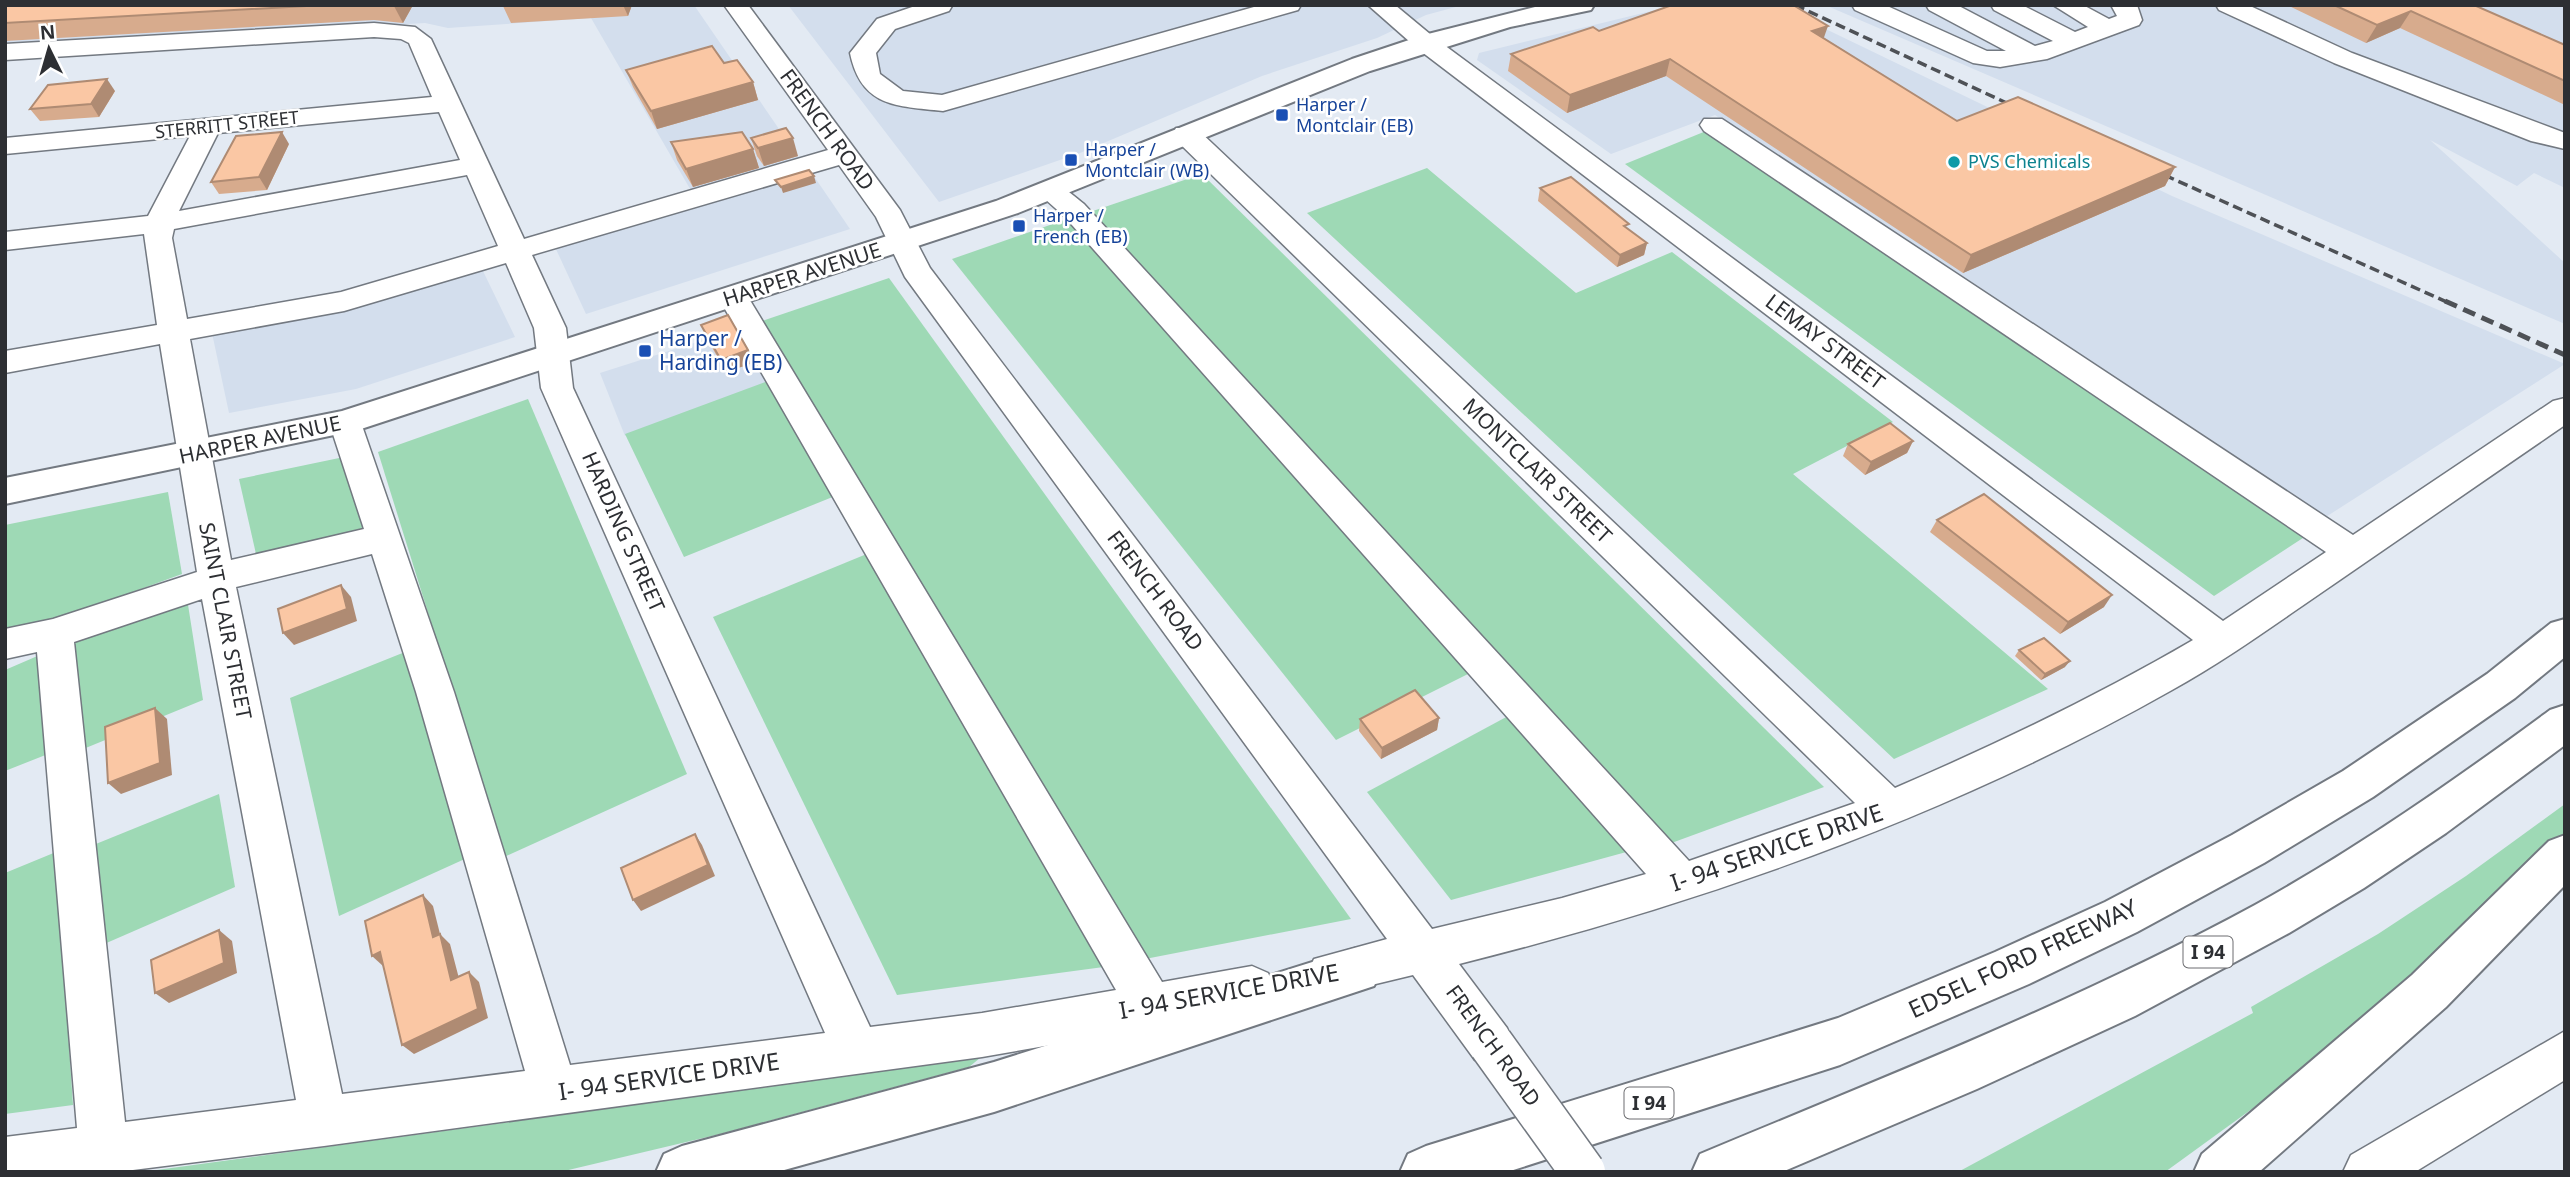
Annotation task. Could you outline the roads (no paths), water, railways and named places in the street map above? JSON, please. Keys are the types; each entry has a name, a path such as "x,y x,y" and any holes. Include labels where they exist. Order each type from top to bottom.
{"main road":[{"name":"HARPER AVENUE","path":"5,491 346,422 902,242 1050,191 1291,90 1427,44 1512,18 1581,5"},
{"name":"EDSEL FORD FREEWAY","path":"1426,1172 1840,1041 2037,957 2121,917 2248,849 2358,784 2501,686 2565,634"},
{"name":"I 94","path":"1718,1172 2029,1042 2178,969 2346,875 2437,816 2565,723"},
{"path":"2220,1172 2429,991 2565,855"},
{"path":"682,1172 994,1087 1357,970"}],"street":[{"name":"FRENCH ROAD","path":"736,5 890,216 916,270 1426,953 1583,1172"},
{"path":"941,5 886,24 863,53 868,77 896,98 943,103 1289,5"},
{"name":"LEMAY STREET","path":"1380,5 1427,44 2222,640"},
{"path":"1864,5 1982,58 1999,61 2031,54 2130,20 2129,11 2123,5"},
{"path":"1938,5 2031,54"},
{"path":"2003,5 2071,40"},
{"path":"2065,5 2107,28"},
{"path":"2228,5 2343,58 2541,135 2565,141"},
{"name":"HARDING STREET","path":"5,52 374,30 406,32 419,38 550,328 551,356 557,388 857,1051"},
{"name":"STERRITT STREET","path":"5,146 449,103"},
{"path":"1713,125 2360,547"},
{"name":"SAINT CLAIR STREET","path":"208,127 160,223 157,238 217,581 324,1122"},
{"name":"MONTCLAIR STREET","path":"1186,134 1889,809"},
{"path":"5,362 344,301 845,154"},
{"path":"5,241 160,223 476,165"},
{"path":"1050,191 1074,210 1681,883"},
{"path":"733,297 1150,1005"},
{"name":"I- 94 SERVICE DRIVE","path":"5,1162 982,1035 1357,970 1681,883 1889,809 2073,726 2222,640 2565,409"},
{"path":"346,422 435,692 555,1092"},
{"path":"5,644 54,634 253,567 384,538"},
{"path":"54,634 103,1150"},
{"path":"2368,1172 2565,1054"}],"railway":[{"path":"1795,5 2024,111"},
{"path":"2151,169 2449,303"},
{"path":"2445,301 2565,355"}],"place":[{"name":"Harper / Montclair (EB)","path":"1282,115"},
{"name":"Harper / Montclair (WB)","path":"1071,160"},
{"name":"PVS Chemicals","path":"1954,162"},
{"name":"Harper / French (EB)","path":"1019,226"},
{"name":"Harper / Harding (EB)","path":"645,351"}]}
